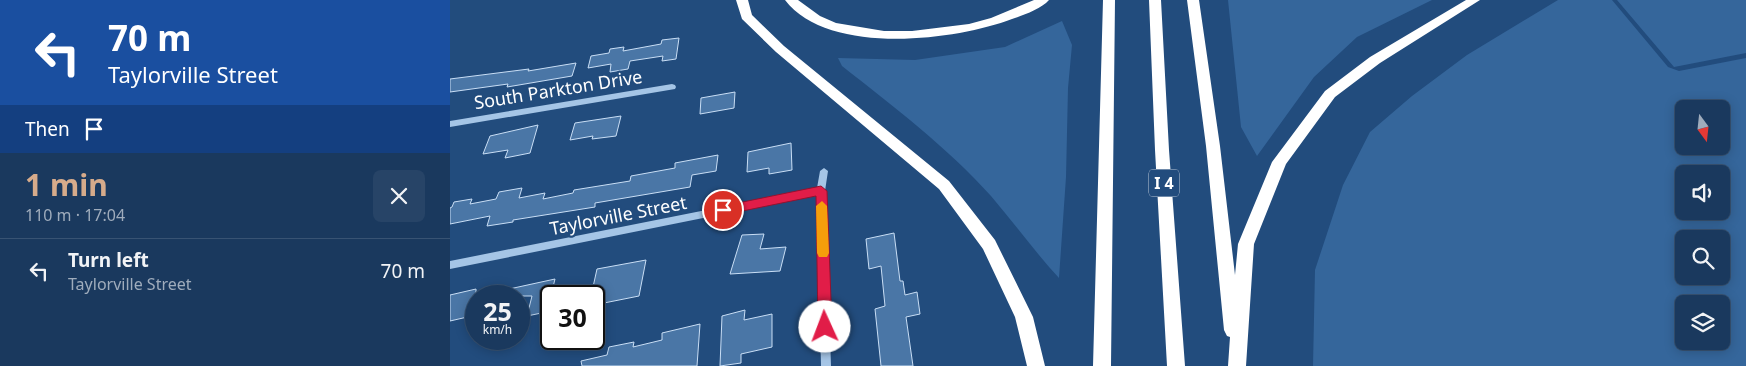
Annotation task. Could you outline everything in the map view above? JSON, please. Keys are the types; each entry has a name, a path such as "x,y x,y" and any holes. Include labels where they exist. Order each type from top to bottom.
{"highway":[{"path":"742,0 746,16 780,50 944,185 990,245 1024,317 1036,366"},
{"path":"791,0 805,12 832,26 880,35 937,34 984,26 1030,8 1043,0"},
{"path":"1102,366 1108,0"},
{"name":"I 4","path":"1155,0 1162,150 1176,366"},
{"path":"1193,0 1214,155 1237,366"},
{"path":"1237,366 1246,244 1279,162 1330,94 1375,60 1474,0"}],"street":[{"name":"South Parkton Drive","path":"450,124 672,87"},
{"path":"824,171 821,191 826,366"},
{"name":"Taylorville Street","path":"450,265 821,191"}],"shaded area":[{"path":"1228,0 1432,0 1357,37 1314,77 1257,156 1241,127"},
{"path":"1558,0 1612,0 1668,67 1679,71 1746,58 1746,366 1313,366 1315,270 1343,185 1370,132 1412,96 1467,55"},
{"path":"1617,0 1746,0 1746,53 1674,67"},
{"path":"1062,21 1072,45 1068,88 1066,177 1059,278 974,178 919,128 842,66 838,58 915,60 1005,47"}],"building":[{"path":"679,38 676,59 662,61 663,56 630,61 628,69 610,72 611,64 588,68 591,56 609,53 610,49 624,47 623,51 661,44 662,40"},
{"path":"576,63 572,76 507,87 508,84 450,92 450,79 529,69 528,71"},
{"path":"735,92 734,108 700,114 701,98"},
{"path":"621,116 616,136 592,139 593,136 570,140 575,123"},
{"path":"538,125 530,153 505,158 508,150 483,154 490,136"},
{"path":"791,143 792,170 769,174 769,168 747,172 748,152"},
{"path":"718,155 716,171 692,175 690,187 595,203 595,207 513,220 513,222 487,226 490,216 450,224 450,208 454,202 472,199 470,204 496,199 499,192 522,188 519,198 545,193 543,199 573,193 574,190 630,181 631,176 675,168 675,163"},
{"path":"894,233 900,281 903,281 905,295 917,292 920,314 906,317 913,366 881,366 875,309 885,306 881,266 869,269 866,239"},
{"path":"764,234 760,249 786,247 780,271 730,274 742,235"},
{"path":"646,260 639,296 605,303 605,285 593,285 597,269"},
{"path":"555,279 554,285 540,285 540,313 530,315 532,296 530,296 530,285 528,285"},
{"path":"465,292 465,318 450,321 450,295"},
{"path":"745,310 744,320 772,314 772,347 741,354 741,363 720,366 722,316"},
{"path":"700,324 697,366 582,366 581,361 607,355 609,347 634,342 633,347 662,340 662,333"}],"slow traffic":[{"path":"822,206 823,253"}],"route":[{"path":"723,210 821,191 825,327"}]}
